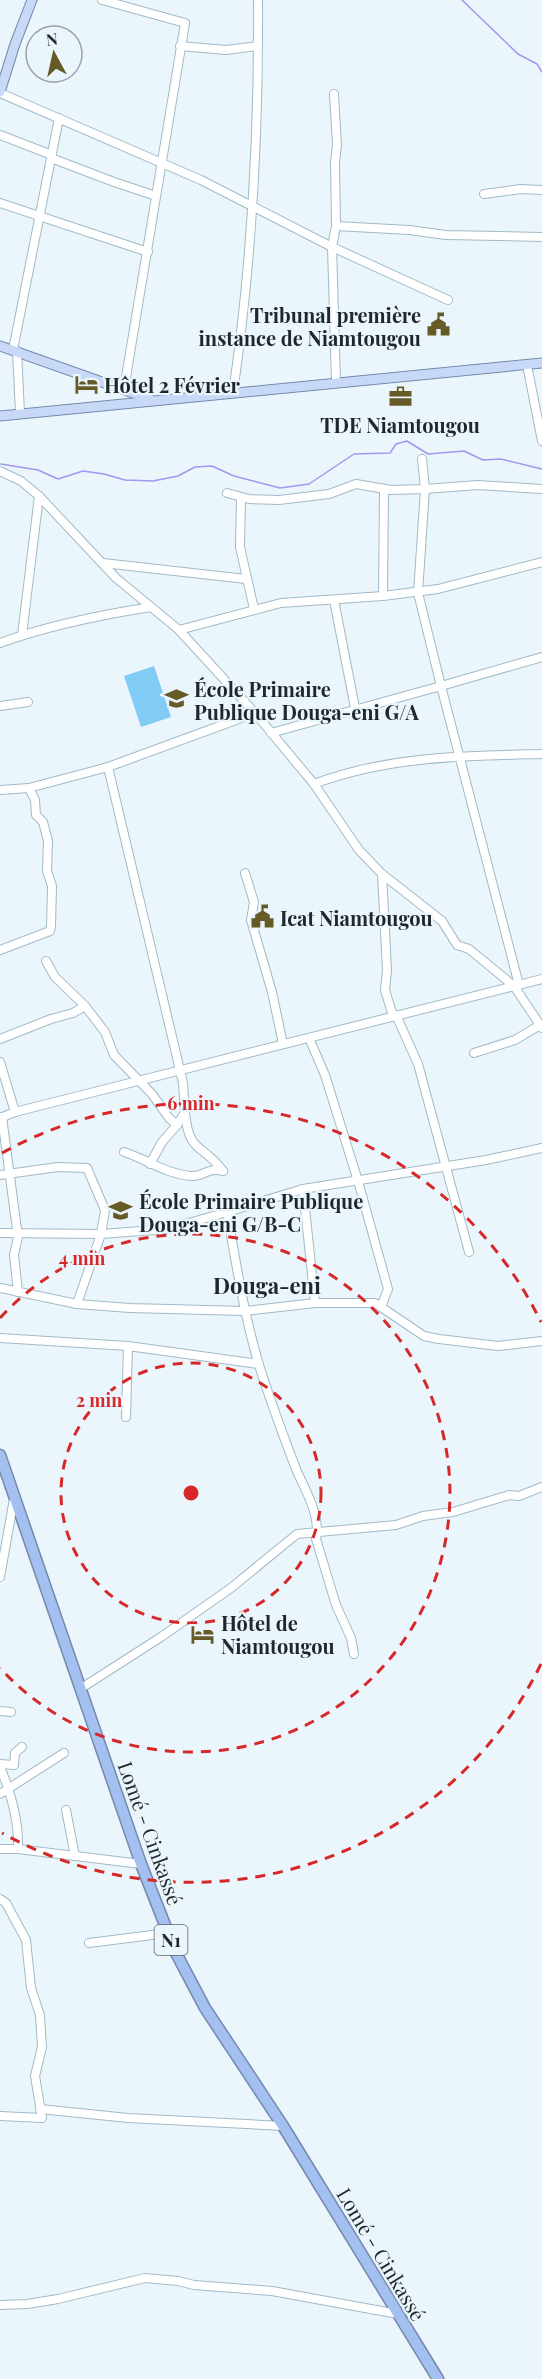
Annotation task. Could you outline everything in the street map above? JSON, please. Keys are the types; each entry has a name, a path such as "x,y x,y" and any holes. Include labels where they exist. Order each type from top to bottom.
{"highway":[{"name":"Lomé - Cinkassé","path":"0,1455 141,1864 168,1933 205,2008 283,2126 438,2379"}],"main road":[{"path":"0,93 32,0"},
{"path":"0,345 150,399"},
{"path":"0,416 150,399 542,363"}],"street":[{"path":"102,0 185,23 124,389"},
{"path":"233,393 254,206 258,0"},
{"path":"180,46 226,50 258,46"},
{"path":"0,93 161,163 254,206 332,247 448,300"},
{"path":"334,94 337,145 336,226 332,247 336,381"},
{"path":"20,414 19,363 15,351 59,118"},
{"path":"0,135 51,157 156,196"},
{"path":"484,194 521,189 542,190"},
{"path":"0,203 147,252"},
{"path":"336,226 409,230 446,235 542,237"},
{"path":"527,365 542,441"},
{"path":"422,459 425,489 418,593 516,985 541,1027 515,1040 474,1053"},
{"path":"0,471 21,481 39,496 116,578 179,630 255,713 314,784 359,850 382,874 442,921 457,945 469,949 516,985"},
{"path":"226,493 242,497 279,500 328,494 356,484 384,489 478,485 542,489"},
{"path":"383,596 384,489"},
{"path":"22,635 39,496"},
{"path":"242,497 240,547 254,609"},
{"path":"179,630 281,603 418,593 542,562"},
{"path":"103,563 246,579"},
{"path":"334,600 356,708"},
{"path":"0,643 92,617 152,607"},
{"path":"271,733 542,657"},
{"path":"0,705 28,702"},
{"path":"0,790 29,788 108,767 255,713"},
{"path":"314,784 341,774 409,759 542,754"},
{"path":"108,767 181,1071 188,1136 195,1146 214,1159 223,1171 214,1168 192,1176 150,1164 142,1157 124,1152"},
{"path":"0,950 50,931 51,927 52,886 47,871 48,841 43,822 36,815 35,800 29,788"},
{"path":"245,873 254,902 251,920 272,992 283,1044"},
{"path":"382,874 387,970 385,990 418,1064 469,1252"},
{"path":"46,961 55,977 85,1006 105,1032 114,1055 177,1125"},
{"path":"18,1292 14,1255 18,1245 11,1174 1,1118 15,1112 542,979"},
{"path":"0,1039 73,1013 85,1006"},
{"path":"309,1038 325,1075 388,1289 381,1307"},
{"path":"0,1062 15,1112"},
{"path":"150,1164 162,1142 185,1112"},
{"path":"0,1233 16,1231 101,1234 168,1229 303,1189 542,1148"},
{"path":"0,1175 58,1167 87,1168 105,1210 101,1234 77,1304"},
{"path":"303,1189 315,1303"},
{"path":"227,1212 245,1311 259,1364 289,1451 314,1511 316,1539 336,1605 351,1638 354,1654"},
{"path":"0,1288 77,1304 130,1308 245,1311 315,1303 375,1303 424,1336 498,1346 542,1341"},
{"path":"0,1338 128,1346 259,1364"},
{"path":"126,1418 128,1346"},
{"path":"80,1689 161,1637 231,1588 293,1536 317,1531 356,1530 396,1525 423,1516 453,1512 509,1495 519,1496 542,1487"},
{"path":"0,1577 14,1497"},
{"path":"0,1711 11,1712"},
{"path":"18,1850 19,1834 9,1789 0,1766 14,1765 15,1753 22,1747"},
{"path":"0,1794 64,1753"},
{"path":"66,1810 75,1856"},
{"path":"0,1850 141,1864"},
{"path":"0,1899 6,1903 26,1940 31,1988 40,2015 42,2047 35,2076 42,2118 0,2116"},
{"path":"89,1942 168,1933"},
{"path":"40,2109 128,2118 283,2126"},
{"path":"0,2304 27,2304 58,2299 145,2278 194,2285 272,2291 398,2314"}],"shaded area":[{"path":"154,666 171,717 141,727 124,676"}],"waterway":[{"path":"462,0 518,54 537,64 542,72"},
{"path":"1,464 38,470 58,479 83,471 125,480 153,481 178,476 195,467 212,466 234,476 280,488 309,484 354,454 390,453 396,444 407,441 428,454 464,451 483,460 501,459 542,469"}],"place":[{"name":"Tribunal première instance de Niamtougou","path":"439,325"},
{"name":"Hôtel 2 Février","path":"86,384"},
{"name":"TDE Niamtougou","path":"400,397"},
{"name":"École Primaire Publique Douga-eni G/A","path":"176,699"},
{"name":"Icat Niamtougou","path":"262,917"},
{"name":"École Primaire Publique Douga-eni G/B-C","path":"121,1211"},
{"name":"Hôtel de Niamtougou","path":"203,1634"}],"district":[{"name":"Douga-eni","path":"267,1285"}]}
